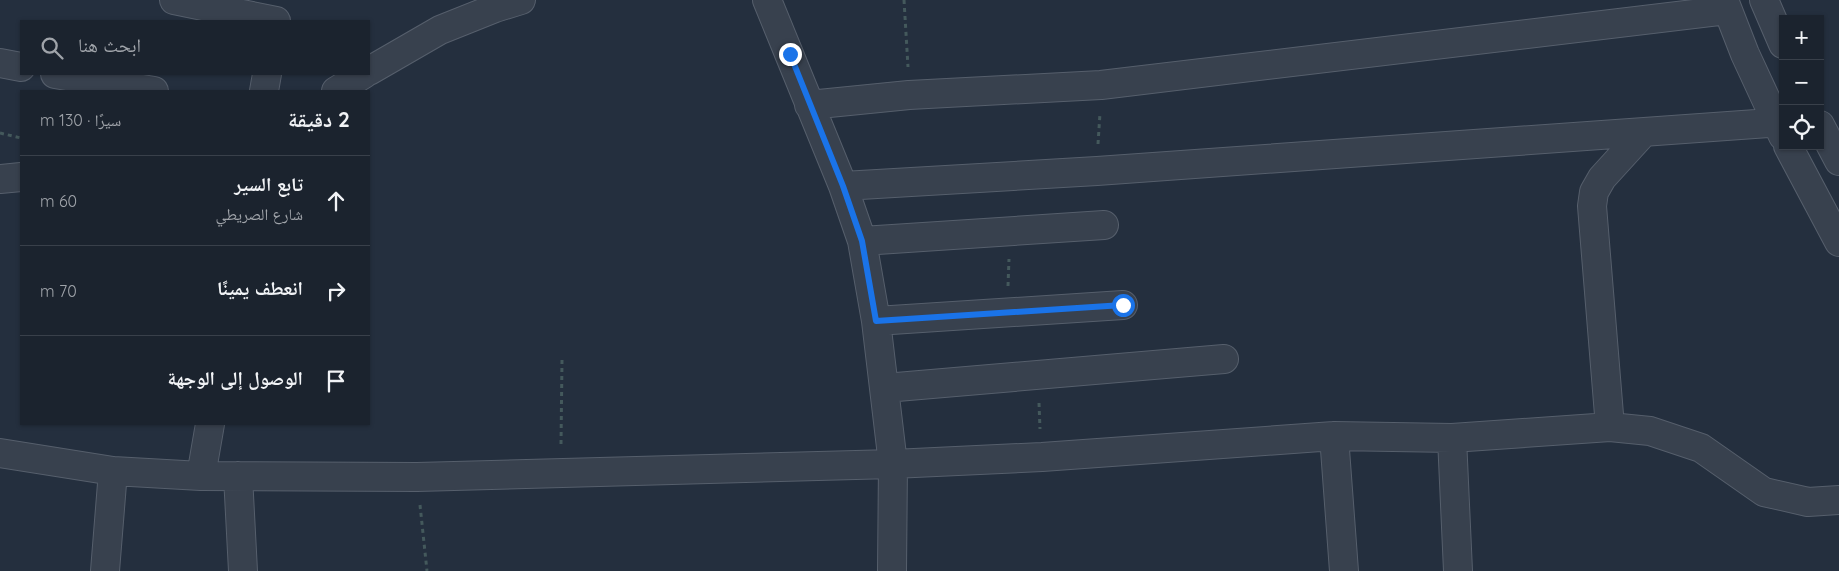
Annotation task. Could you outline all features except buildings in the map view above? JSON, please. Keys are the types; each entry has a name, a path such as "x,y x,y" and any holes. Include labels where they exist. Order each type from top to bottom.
{"street":[{"path":"174,0 271,20"},
{"path":"276,20 278,0"},
{"path":"370,70 440,30 495,8 521,0"},
{"path":"767,0 843,186 862,241 876,321 893,464 892,571"},
{"path":"1764,0 1779,35"},
{"path":"809,105 909,95 1101,85 1726,5 1779,125"},
{"path":"0,63 20,67"},
{"path":"61,75 148,90"},
{"path":"264,90 267,75"},
{"path":"338,90 362,75"},
{"path":"843,186 1097,171 1643,132 1779,132"},
{"path":"1610,427 1592,206 1594,192 1602,178 1643,132"},
{"path":"1824,133 1839,161"},
{"path":"1791,150 1839,242"},
{"path":"0,179 20,178"},
{"path":"862,241 1104,225"},
{"path":"876,321 1008,314 1123,305"},
{"path":"885,388 1224,359"},
{"path":"201,476 210,425"},
{"path":"1,459 113,471 201,476 417,477 893,464 1042,457 1334,436 1452,438 1610,427 1650,431 1701,448 1764,492 1808,502 1839,500"},
{"path":"1334,436 1344,571"},
{"path":"1452,438 1458,571"},
{"path":"105,571 113,471"},
{"path":"238,476 243,571"}],"path":[{"path":"904,0 909,95"},
{"path":"1097,171 1101,85"},
{"path":"0,133 20,138"},
{"path":"1008,314 1009,230"},
{"path":"561,472 562,360"},
{"path":"1038,375 1042,457"},
{"path":"417,477 427,571"}],"route":[{"path":"790,54 843,186 862,241 876,321 1008,314 1123,305"}]}
